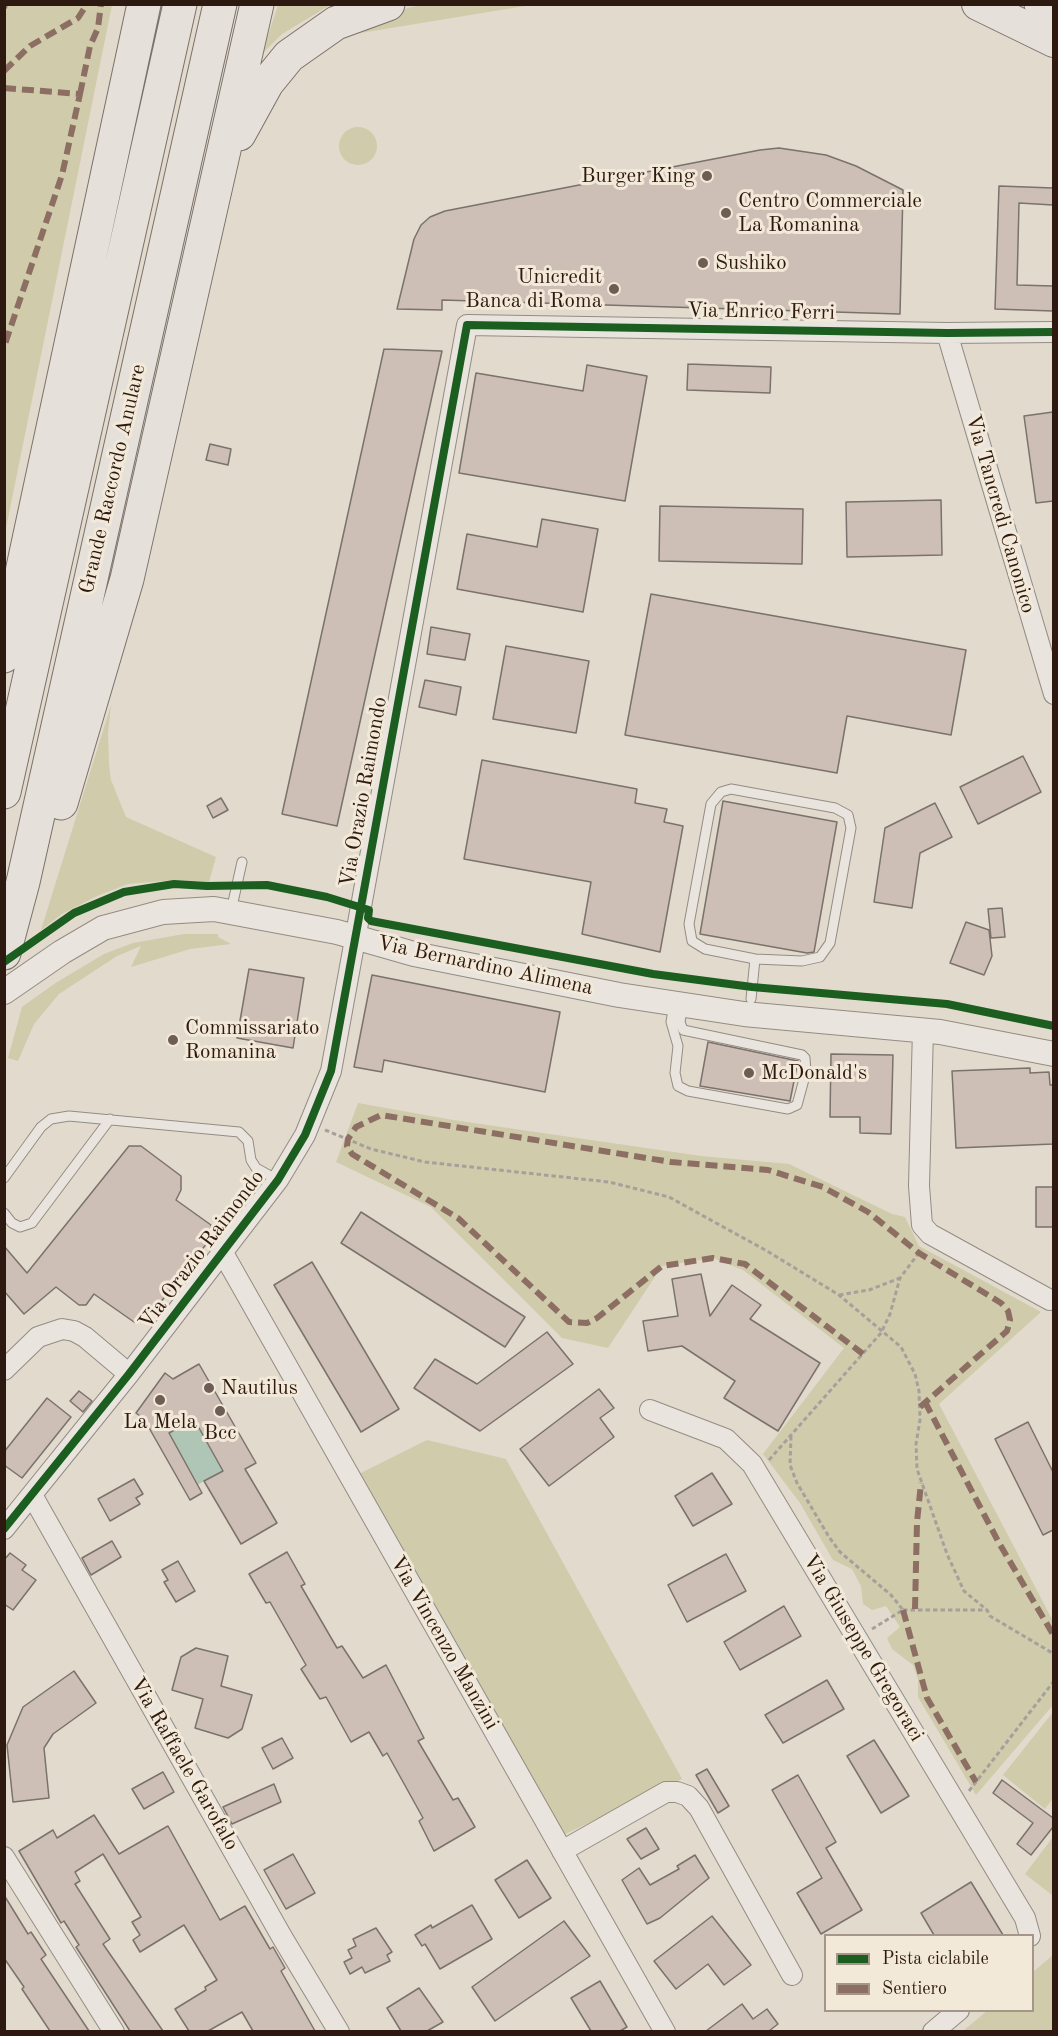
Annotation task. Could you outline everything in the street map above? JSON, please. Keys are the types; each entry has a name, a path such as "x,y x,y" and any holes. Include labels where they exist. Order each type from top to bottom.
{"highway":[{"path":"4,656 144,4"},
{"name":"Grande Raccordo Anulare","path":"4,792 180,4"},
{"name":"Grande Raccordo Anulare","path":"4,954 23,882 220,4"},
{"path":"23,882 44,852 57,818 127,579 254,20 263,4"},
{"path":"210,208 246,119 277,70 302,45 336,23 388,4"},
{"path":"978,4 1053,41"},
{"path":"1041,4 1053,10"}],"street":[{"name":"Via Enrico Ferri","path":"467,325 947,333 1053,332"},
{"name":"Via Orazio Raimondo","path":"4,1529 129,1374 278,1180 310,1124 333,1066 467,325"},
{"name":"Via Tancredi Canonico","path":"947,333 1053,694"},
{"path":"4,992 87,937 138,917 192,909 231,911 356,936"},
{"name":"Via Bernardino Alimena","path":"356,936 425,944 655,987 751,999 924,1015 1053,1039"},
{"name":"Via Bernardino Alimena","path":"356,936 414,954 679,1004 782,1018 923,1029 1053,1054"},
{"path":"923,1029 919,1214 924,1229 1052,1301"},
{"name":"Via Vincenzo Manzini","path":"223,1253 665,2031"},
{"path":"4,1370 38,1337 62,1329 74,1331 85,1337 129,1374"},
{"name":"Via Giuseppe Gregoraci","path":"650,1410 726,1439 745,1455 758,1473 1025,1918 1030,1934"},
{"name":"Via Raffaele Garofalo","path":"32,1495 282,1937 339,2031"},
{"path":"562,1851 666,1792 677,1792 688,1796 699,1808 792,1975"},
{"path":"4,1857 114,2031"},
{"path":"933,2031 957,2012"}],"lane":[{"path":"737,789 835,808 845,812 851,828 828,948 820,957 808,961 755,958 705,948 696,944 690,937 689,924 713,800 725,790 737,789"},
{"path":"231,911 242,862"},
{"path":"751,999 755,958"},
{"path":"679,1004 683,1030 802,1055 805,1059 806,1072 797,1105 788,1109 688,1090 678,1086 675,1073 678,1046 671,1022 679,1004"},
{"path":"4,1178 41,1127 51,1119 69,1116 239,1131 248,1141 251,1160 256,1168 278,1180"},
{"path":"4,1213 15,1225 24,1227 32,1223 110,1119"}],"path":[{"path":"310,1124 371,1149 425,1162 609,1182 669,1197 749,1241 839,1295 881,1333 901,1347 915,1374 919,1391 920,1420 916,1444 917,1469 947,1554 964,1592 987,1610 990,1616 1053,1654"},
{"path":"758,1473 881,1333 890,1314 900,1278 934,1236"},
{"path":"839,1295 869,1290 900,1278"},
{"path":"791,1434 790,1465 797,1483 829,1537 840,1552 891,1595 903,1610"},
{"path":"857,1639 903,1610 987,1610"},
{"path":"957,1806 1053,1681"}],"shaded area":[{"path":"4,5 112,5 5,533"},
{"path":"278,5 330,5 282,34 262,54"},
{"path":"421,5 531,5 336,37 395,11"},
{"path":"358,127 372,132 377,146 372,160 358,165 344,160 339,146 344,132"},
{"path":"111,705 108,733 111,780 126,817 216,857 209,882 174,880 128,884 97,896 62,914 41,930"},
{"path":"184,934 218,934 218,937 231,944 190,949 131,967 141,946 117,956 59,994 34,1024 18,1061 8,1058 22,1007 54,984 104,954 133,943"},
{"path":"358,1103 453,1120 701,1156 789,1164 892,1214 905,1217 919,1246 1041,1312 939,1404 1053,1621 1053,1705 976,1795 918,1697 918,1679 913,1665 892,1649 887,1638 900,1627 886,1606 872,1610 863,1604 861,1586 852,1569 833,1560 800,1503 763,1454 844,1348 743,1270 713,1258 662,1266 608,1348 562,1338 431,1207 336,1162"},
{"path":"194,1419 223,1471 197,1485 169,1433"},
{"path":"427,1440 506,1459 682,1779 563,1835 357,1475"},
{"path":"1053,1712 1053,1798 1045,1809 1003,1775"},
{"path":"1053,1837 1054,1892 1052,1895 1025,1874"},
{"path":"1053,1955 1053,2031 963,2031 986,2012 1034,2012 1034,1971"}],"building":[{"path":"779,148 826,155 856,166 903,190 900,314 442,300 442,310 397,309 414,239 421,225 430,217 445,211"},
{"path":"999,186 1053,188 1053,205 1019,203 1017,285 1053,286 1053,311 995,309"},
{"path":"384,349 442,351 337,826 282,814"},
{"path":"688,364 771,367 770,393 687,390"},
{"path":"587,365 647,376 625,501 459,473 476,373 583,391"},
{"path":"1053,412 1053,501 1036,503 1024,416"},
{"path":"210,444 231,449 228,465 206,460"},
{"path":"941,500 942,555 847,557 846,502"},
{"path":"660,506 803,509 802,564 659,561"},
{"path":"542,519 598,529 583,612 457,589 467,534 537,547"},
{"path":"651,594 966,650 951,735 847,716 837,773 625,735"},
{"path":"431,627 470,634 465,660 427,654"},
{"path":"506,646 589,661 576,733 493,719"},
{"path":"425,680 461,687 456,715 419,707"},
{"path":"1023,756 1041,792 978,824 960,787"},
{"path":"482,760 637,789 635,803 667,809 664,822 683,826 660,952 582,934 591,882 464,859"},
{"path":"221,798 228,810 213,818 207,806"},
{"path":"723,801 837,822 814,952 807,953 700,934"},
{"path":"935,803 952,837 920,853 912,908 874,902 885,828"},
{"path":"1002,908 1005,937 991,938 988,909"},
{"path":"966,922 989,930 992,956 984,975 950,963"},
{"path":"249,969 304,978 293,1048 237,1038"},
{"path":"372,975 560,1012 545,1092 384,1060 382,1072 354,1067"},
{"name":"McDonald's","path":"708,1042 798,1061 790,1101 700,1086"},
{"path":"831,1054 893,1055 891,1134 860,1133 860,1117 830,1117"},
{"path":"1030,1068 1030,1073 1049,1072 1050,1085 1053,1085 1053,1144 956,1148 952,1071"},
{"path":"129,1146 141,1146 181,1176 181,1190 176,1200 211,1225 211,1238 145,1322 134,1322 94,1294 86,1305 79,1305 56,1287 24,1314 4,1291 4,1246 27,1273"},
{"path":"1036,1187 1053,1187 1053,1227 1036,1227"},
{"path":"361,1212 525,1317 505,1347 341,1243"},
{"path":"312,1262 399,1409 361,1432 274,1285"},
{"path":"701,1274 710,1316 732,1285 761,1305 750,1319 820,1363 778,1431 724,1398 735,1381 682,1346 648,1351 643,1321 678,1316 672,1279"},
{"path":"547,1332 573,1364 480,1431 414,1388 435,1359 477,1384"},
{"path":"199,1364 256,1463 245,1469 277,1523 241,1544 204,1481 223,1471 194,1419 169,1433 202,1493 190,1500 144,1419 136,1413 165,1373 173,1379"},
{"path":"599,1389 614,1408 600,1418 614,1437 549,1486 520,1449"},
{"path":"79,1391 92,1401 83,1412 70,1401"},
{"path":"47,1398 71,1417 22,1478 4,1465 4,1452"},
{"path":"1028,1422 1053,1472 1053,1530 1043,1535 995,1439"},
{"path":"712,1473 732,1504 693,1526 675,1496"},
{"path":"134,1479 143,1494 136,1498 140,1504 110,1521 98,1499"},
{"path":"112,1541 121,1557 91,1575 82,1558"},
{"path":"287,1552 305,1584 301,1586 337,1648 342,1646 363,1678 386,1665 424,1738 418,1741 453,1800 458,1798 475,1827 434,1851 419,1821 423,1818 387,1753 383,1756 369,1732 351,1742 326,1697 320,1699 301,1669 306,1665 270,1602 266,1603 249,1574"},
{"path":"10,1553 26,1565 22,1570 36,1580 13,1610 4,1604 4,1560"},
{"path":"726,1554 746,1591 687,1622 668,1585"},
{"path":"178,1561 195,1591 176,1602 164,1582 168,1580 162,1570"},
{"path":"784,1606 801,1636 740,1670 724,1642"},
{"path":"196,1648 228,1656 221,1686 252,1695 242,1729 228,1738 195,1728 203,1699 172,1690 181,1657"},
{"path":"74,1671 96,1703 53,1734 44,1748 49,1798 13,1802 7,1745 23,1707"},
{"path":"827,1680 844,1709 783,1743 765,1715"},
{"path":"282,1738 293,1758 273,1769 262,1748"},
{"path":"874,1740 909,1796 881,1813 847,1756"},
{"path":"707,1769 729,1806 718,1813 696,1775"},
{"path":"163,1772 174,1792 144,1809 132,1789"},
{"path":"798,1775 836,1842 826,1848 862,1910 821,1934 797,1893 822,1878 772,1790"},
{"path":"1002,1780 1053,1818 1053,1827 1031,1855 1017,1844 1033,1823 993,1793"},
{"path":"274,1784 281,1802 232,1824 223,1807"},
{"path":"94,1815 119,1854 168,1826 220,1920 245,1906 270,1949 273,1947 285,1968 281,1971 315,2031 253,2031 242,2012 208,2031 189,2031 175,2009 206,1990 205,1987 217,1980 184,1925 140,1952 133,1940 140,1935 132,1922 141,1917 103,1854 75,1872 80,1881 75,1884 110,1939 103,1944 163,2031 130,2031 76,1947 79,1945 64,1921 61,1923 19,1851 53,1830 57,1838"},
{"path":"646,1828 659,1849 641,1859 627,1839"},
{"path":"293,1854 315,1893 286,1909 264,1870"},
{"path":"695,1855 709,1878 660,1918 647,1924 622,1880 639,1868 650,1885 679,1869 677,1866"},
{"path":"527,1860 551,1898 519,1918 495,1880"},
{"path":"971,1882 1002,1934 933,1934 921,1913"},
{"path":"4,1895 28,1934 31,1932 46,1955 41,1959 89,2031 50,2031 22,1989 24,1987 4,1958"},
{"path":"472,1905 492,1939 440,1969 425,1944 422,1946 415,1935"},
{"path":"712,1916 751,1965 724,1985 708,1964 676,1989 654,1961"},
{"path":"564,1921 590,1956 495,2021 472,1987"},
{"path":"376,1928 392,1952 387,1955 390,1961 365,1973 362,1967 350,1974 344,1962 352,1958 348,1950 356,1946 353,1939"},
{"path":"600,1981 627,2027 620,2031 591,2031 571,1998"},
{"path":"419,1988 443,2022 427,2031 401,2031 387,2008"},
{"path":"742,2004 753,2019 767,2009 778,2024 769,2031 706,2031"}],"marked path":[{"path":"4,8 5,4"},
{"path":"4,71 30,46 78,18 87,4"},
{"path":"80,94 90,46 98,28 101,4"},
{"path":"4,88 80,94 62,175 4,347"},
{"path":"863,1354 745,1264 713,1258 662,1266 597,1318 587,1323 569,1322 458,1218 352,1154 347,1146 348,1139 356,1127 381,1115 671,1162 768,1170 823,1187 868,1212 919,1253 1001,1303 1008,1311 1010,1320 1007,1331 920,1407"},
{"path":"925,1402 999,1543 1054,1636"},
{"path":"915,1609 917,1522 921,1483"},
{"path":"903,1610 927,1698 976,1782"}],"cycle path":[{"path":"4,1529 129,1374 278,1180 305,1135 331,1071 467,325 947,333 1054,332"},
{"path":"4,962 74,913 124,892 174,884 267,885 327,897 369,910 368,918 371,921 653,974 752,987 947,1004 1054,1026"}],"place":[{"name":"Burger King","path":"707,176"},
{"name":"Centro Commerciale La Romanina","path":"726,213"},
{"name":"Sushiko","path":"703,263"},
{"name":"Unicredit Banca di Roma","path":"614,289"},
{"name":"Commissariato Romanina","path":"173,1040"},
{"name":"McDonald's","path":"749,1073"},
{"name":"Nautilus","path":"209,1388"},
{"name":"La Mela","path":"160,1400"},
{"name":"Bcc","path":"220,1411"}]}
